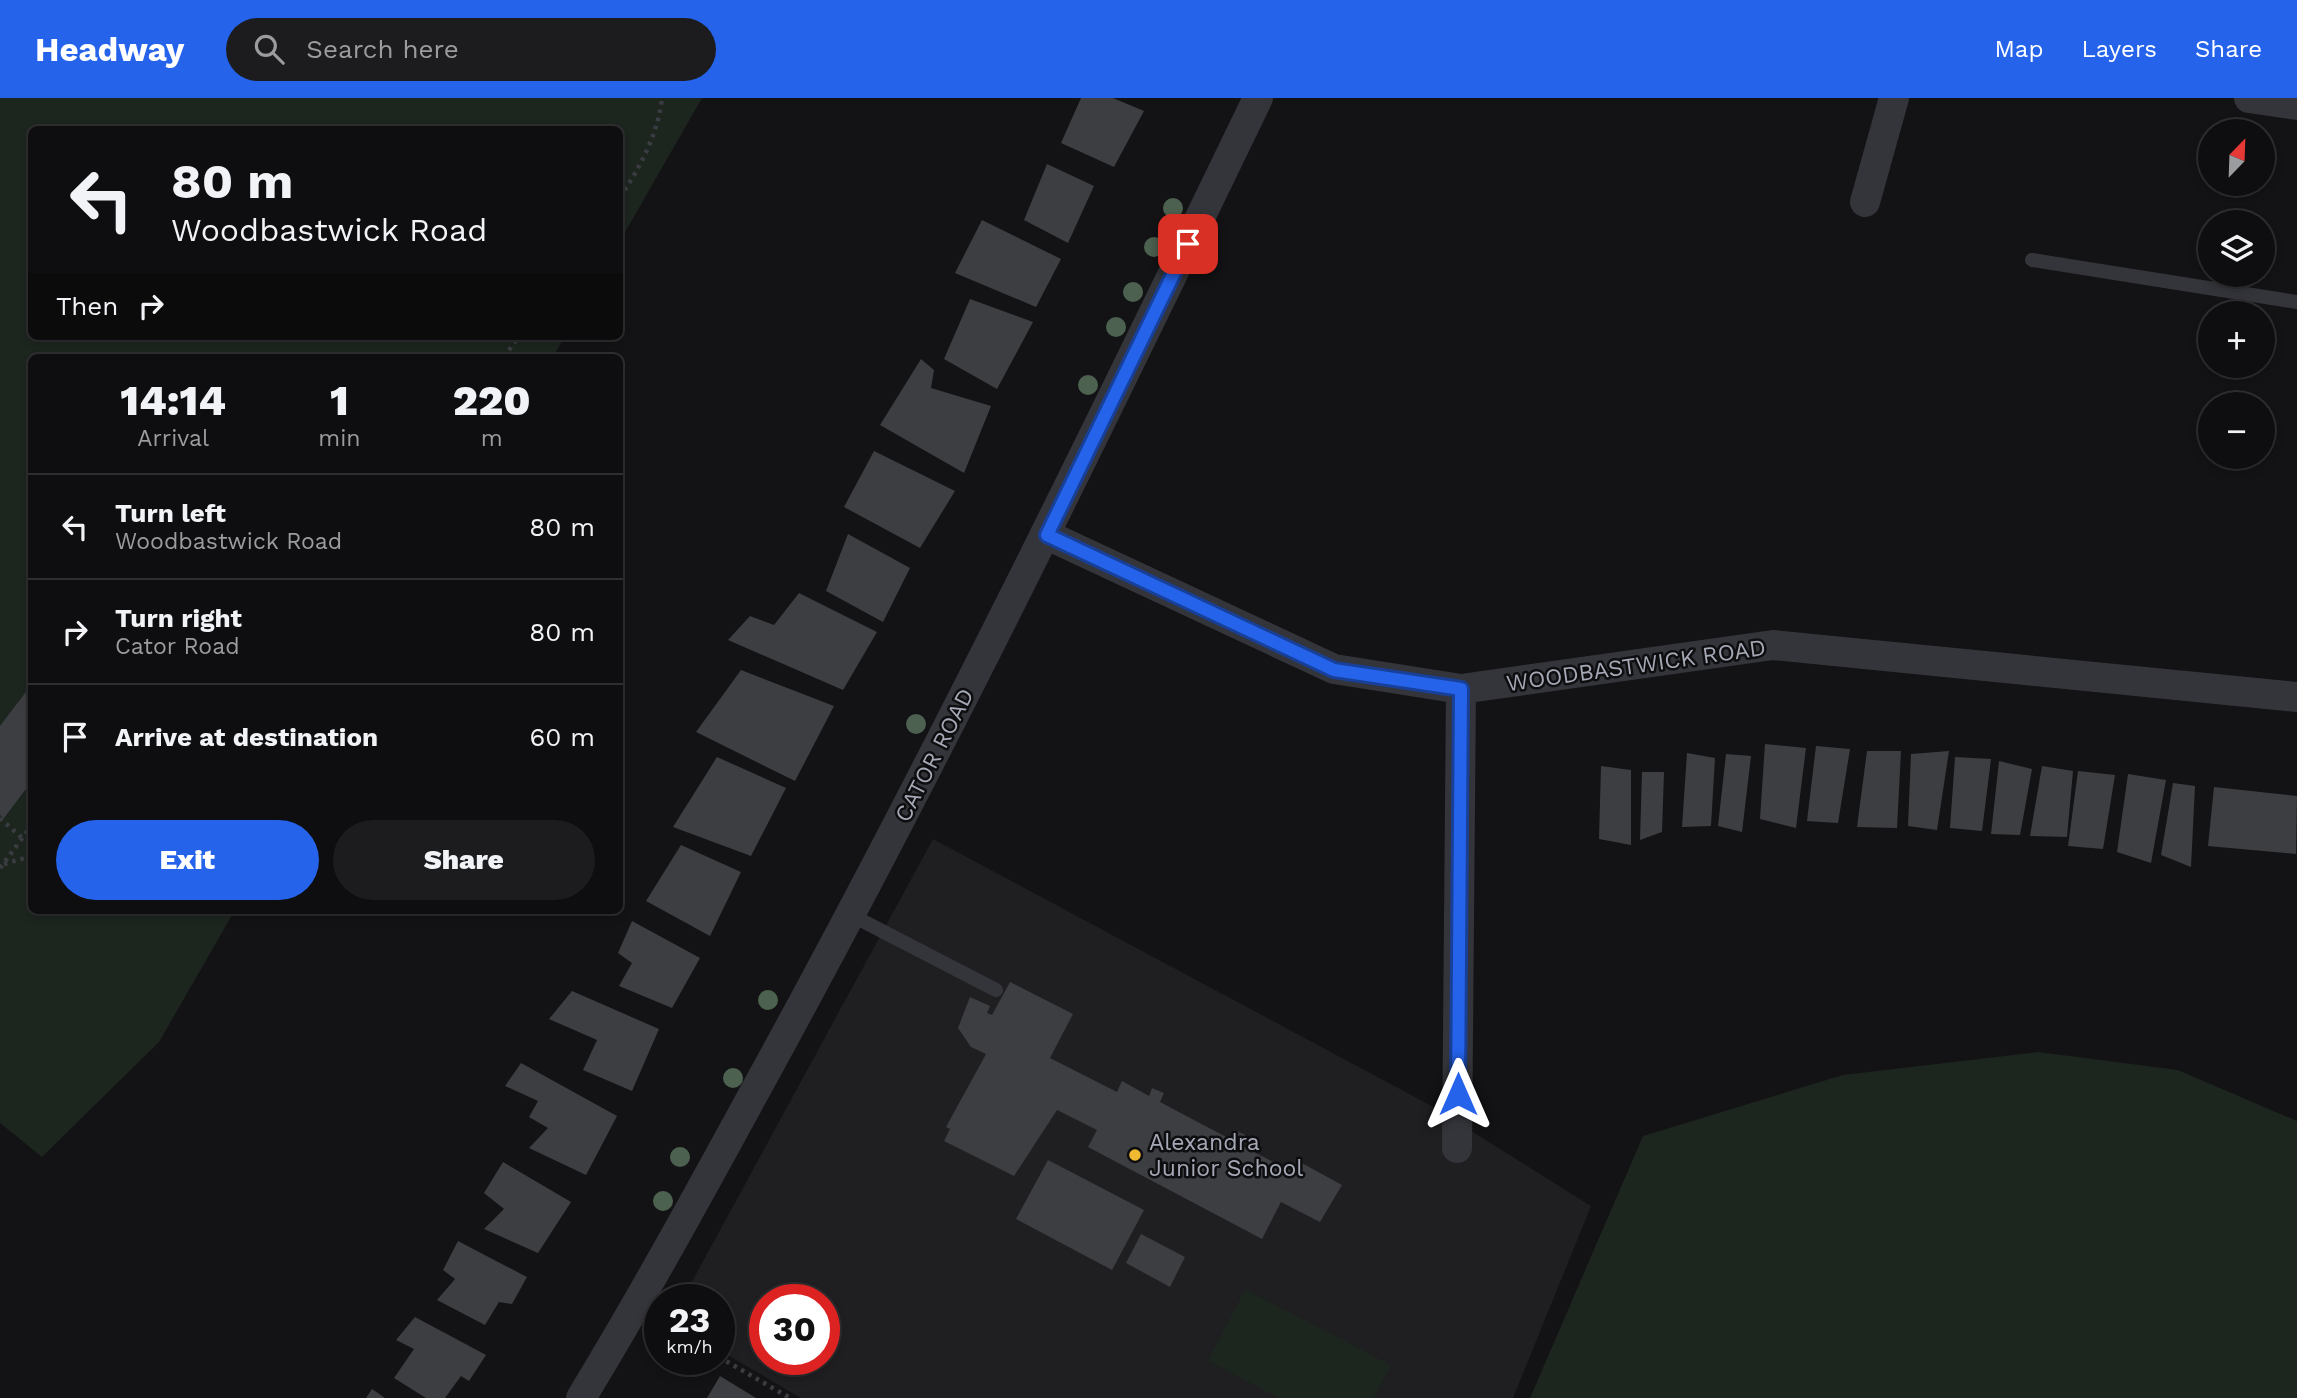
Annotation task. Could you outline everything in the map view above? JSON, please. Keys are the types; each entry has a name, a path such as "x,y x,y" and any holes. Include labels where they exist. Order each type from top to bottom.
{"street":[{"name":"CATOR ROAD","path":"581,1398 636,1309 851,915 1047,535 1258,98"},
{"path":"1865,202 1894,98"},
{"path":"2249,98 2297,106"},
{"name":"WOODBASTWICK ROAD","path":"1047,535 1334,670 1461,689 1773,645 2297,697"},
{"path":"1457,1148 1461,689"}],"lane":[{"path":"2032,260 2297,302"},
{"path":"851,915 996,990"}],"path":[{"path":"623,192 638,170 660,116 662,98"},
{"path":"0,818 22,838"},
{"path":"1,866 28,830"},
{"path":"1,866 28,857"},
{"path":"735,1366 790,1398"}],"shaded area":[{"path":"0,98 702,98 623,236 623,126 28,126 28,340 563,340 555,354 28,354 28,914 233,914 159,1042 42,1157 0,1123"},
{"name":"Alexandra Junior School","path":"933,839 1428,1104 1591,1206 1513,1398 801,1398 762,1375 840,1375 840,1284 749,1284 749,1368 735,1359 735,1284 691,1284"},
{"path":"2038,1052 2178,1070 2297,1121 2297,1398 1530,1398 1643,1136 1843,1075"},
{"path":"1245,1289 1391,1365 1374,1398 1279,1398 1208,1361"}],"building":[{"path":"1081,98 1113,98 1144,111 1114,167 1061,143"},
{"path":"1047,164 1094,186 1068,243 1024,220"},
{"path":"982,220 1061,259 1036,307 955,273"},
{"path":"970,299 1033,322 997,389 944,359"},
{"path":"921,359 934,370 931,388 991,406 964,473 880,425"},
{"path":"874,451 955,491 920,548 844,507"},
{"path":"848,534 910,568 883,622 826,591"},
{"path":"799,593 877,632 843,690 728,640 750,616 774,625"},
{"path":"741,670 834,706 795,781 696,732"},
{"path":"28,689 28,786 4,818 0,815 0,726"},
{"path":"1765,744 1806,748 1796,828 1760,819"},
{"path":"1816,746 1850,749 1838,823 1807,821"},
{"path":"1867,751 1901,751 1897,828 1857,827"},
{"path":"1949,751 1937,830 1908,826 1911,754"},
{"path":"1687,753 1715,758 1711,826 1682,827"},
{"path":"1726,754 1751,756 1742,832 1718,826"},
{"path":"717,757 786,788 751,856 673,827"},
{"path":"1955,757 1991,759 1982,831 1950,828"},
{"path":"1999,761 2032,769 2020,835 1991,834"},
{"path":"1601,766 1631,770 1631,845 1599,839"},
{"path":"2042,766 2073,771 2067,837 2030,836"},
{"path":"2078,771 2115,775 2103,849 2068,846"},
{"path":"1642,772 1664,772 1662,832 1640,840"},
{"path":"2128,774 2166,780 2151,863 2117,852"},
{"path":"2173,783 2195,786 2191,867 2161,855"},
{"path":"2214,787 2297,796 2296,854 2208,846"},
{"path":"681,845 741,872 710,936 646,901"},
{"path":"632,921 700,958 672,1008 619,986 632,963 618,953"},
{"path":"1010,982 1073,1014 1050,1058 1117,1092 1122,1081 1149,1096 1152,1088 1164,1093 1160,1102 1230,1139 1234,1130 1246,1135 1242,1146 1295,1173 1300,1162 1342,1185 1320,1222 1281,1202 1262,1239 1088,1147 1097,1130 1057,1110 1014,1176 944,1141 950,1129 946,1127 986,1054 971,1047 958,1028 970,997 990,1006 987,1013 992,1015"},
{"path":"572,991 659,1029 632,1091 583,1070 597,1040 549,1019"},
{"path":"521,1063 617,1116 586,1175 529,1148 548,1128 529,1117 538,1101 505,1086"},
{"path":"1048,1160 1144,1210 1112,1270 1016,1219"},
{"path":"503,1162 571,1202 538,1253 484,1229 504,1209 484,1193"},
{"path":"1141,1234 1185,1257 1170,1287 1126,1263"},
{"path":"458,1241 527,1277 512,1304 499,1302 485,1325 437,1300 455,1279 443,1270"},
{"path":"415,1317 486,1355 469,1381 461,1376 445,1398 426,1398 394,1378 414,1349 396,1340"},
{"path":"720,1376 756,1398 707,1398"},
{"path":"372,1389 385,1398 366,1398"}],"place":[{"name":"Alexandra Junior School","path":"1135,1155"}],"route":[{"path":"1188,244 1047,535 1334,670 1461,689 1458,1094"}]}
